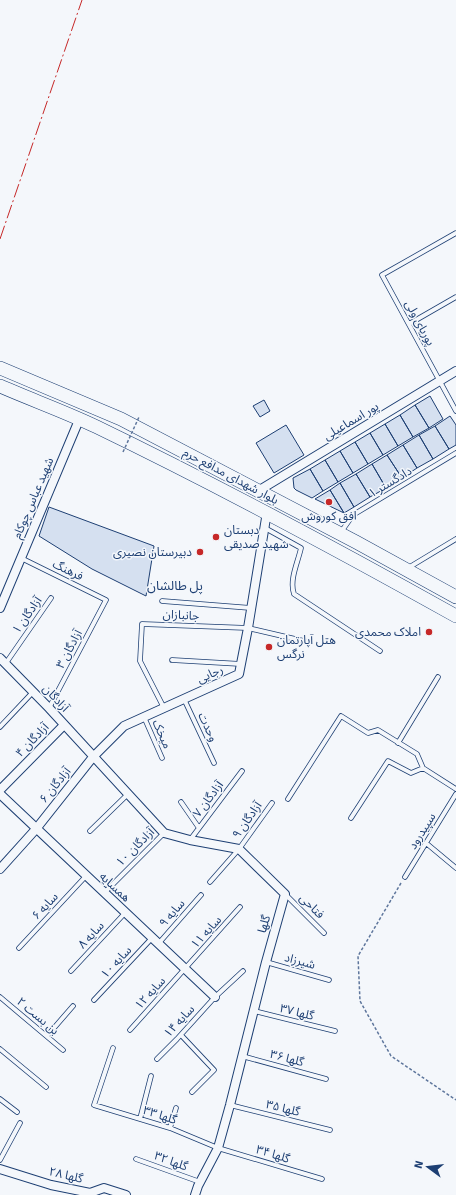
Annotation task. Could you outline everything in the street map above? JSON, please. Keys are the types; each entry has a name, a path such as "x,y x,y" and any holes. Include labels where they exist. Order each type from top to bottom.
{"main road":[{"name":"بلوار شهدای مدافع حرم","path":"0,368 121,419 340,534 456,597"},
{"name":"بلوار شهدای مدافع حرم","path":"0,386 97,427 267,512 456,616"}],"street":[{"name":"پور اسماعیلی","path":"258,491 456,371"},
{"name":"شهید عباس چوکام","path":"0,608 79,420"},
{"path":"242,664 267,512"},
{"name":"آزادگان","path":"3,660 93,757"},
{"name":"رجایی","path":"93,757 124,726 239,674 242,664"},
{"name":"آزادگان ۴","path":"0,790 64,725"},
{"path":"93,757 164,833 190,840 239,849 285,894"},
{"name":"آزادگان ۶","path":"0,869 36,828 93,757"},
{"name":"همسایه","path":"0,794 215,997"},
{"name":"گلها","path":"196,1195 200,1182 218,1148 285,894"},
{"name":"گلها ۲۸","path":"0,1169 51,1185 90,1193 104,1188 126,1195"}],"lane":[{"name":"پوریای ولی","path":"456,233 382,275 456,411"},
{"path":"409,324 456,297"},
{"name":"دادگستر ۱","path":"340,534 353,515 456,453"},
{"path":"265,528 301,548 292,582 294,594 380,651"},
{"path":"406,570 456,538"},
{"name":"فرهنگ","path":"21,558 106,600"},
{"name":"آزادگان ۱","path":"3,660 51,598"},
{"name":"آزادگان ۳","path":"49,708 106,600"},
{"path":"162,602 252,608"},
{"name":"جانبازان","path":"164,708 140,661 142,624 248,628 308,642"},
{"path":"172,660 242,664"},
{"path":"398,743 438,677"},
{"path":"0,727 34,692"},
{"name":"وحدت","path":"184,699 214,763"},
{"path":"288,799 341,716 368,733 378,730 417,754 422,768 456,789"},
{"name":"میخک","path":"144,717 162,758"},
{"path":"351,818 388,761 411,773 422,768"},
{"name":"آزادگان ۷","path":"190,840 242,771"},
{"path":"90,831 128,794"},
{"name":"سپیدرود","path":"405,877 456,794"},
{"path":"181,802 199,828"},
{"name":"آزادگان ۹","path":"210,882 239,849 272,803"},
{"name":"آزادگان ۱۰","path":"104,893 164,833"},
{"path":"426,843 456,868"},
{"name":"سایه ۶","path":"19,948 86,876"},
{"name":"فتاحی","path":"285,894 324,933"},
{"name":"سایه ۹","path":"155,941 201,895"},
{"name":"سایه ۱۱","path":"186,969 240,907"},
{"name":"سایه ۸","path":"71,971 126,913"},
{"name":"سایه ۱۰","path":"94,1000 155,941"},
{"name":"شیرزاد","path":"266,962 329,980"},
{"name":"سایه ۱۲","path":"130,1030 186,969"},
{"name":"سایه ۱۴","path":"157,1059 215,997 243,971"},
{"name":"بن بست ۲","path":"0,997 63,1050"},
{"path":"46,1036 73,1006"},
{"name":"گلها ۳۷","path":"253,1011 335,1032"},
{"path":"181,1035 214,1070 192,1092"},
{"name":"گلها ۳۳","path":"113,1048 94,1105 170,1128 218,1148"},
{"path":"0,1049 46,1087"},
{"name":"گلها ۳۶","path":"242,1056 326,1079"},
{"path":"140,1119 151,1076"},
{"path":"0,1099 17,1112"},
{"name":"گلها ۳۵","path":"230,1105 330,1130"},
{"path":"170,1128 176,1108"},
{"path":"0,1160 20,1123"},
{"name":"گلها ۳۴","path":"218,1148 322,1179"},
{"name":"گلها ۳۲","path":"136,1159 200,1182"}],"path":[{"path":"123,452 139,417"},
{"path":"405,877 358,956 360,1001 391,1056 456,1100"}],"building":[{"path":"430,396 443,419 429,428 415,405"},
{"path":"264,400 270,411 260,417 253,406"},
{"path":"415,405 429,428 413,437 400,415"},
{"path":"400,415 413,437 398,446 385,424"},
{"path":"450,416 456,425 456,445 449,449 435,426"},
{"path":"385,424 398,446 383,455 370,433"},
{"path":"286,425 304,455 274,473 256,443"},
{"path":"435,426 449,449 433,459 419,435"},
{"path":"370,433 383,455 368,464 355,442"},
{"path":"419,435 433,459 417,468 403,445"},
{"path":"355,442 368,464 353,473 340,451"},
{"path":"403,445 417,468 402,478 387,455"},
{"path":"340,451 353,473 338,482 325,460"},
{"path":"387,455 402,478 386,488 372,464"},
{"path":"325,460 338,482 323,491 310,469"},
{"path":"372,464 386,488 370,497 356,474"},
{"path":"310,469 323,491 312,498 294,488 293,478"},
{"path":"356,474 370,497 354,507 340,483"},
{"path":"340,483 354,507 344,513 330,490"},
{"path":"330,490 344,513 315,499"},
{"path":"49,507 154,546 146,596 92,569 39,536"}],"power":[{"path":"0,239 82,0"}],"place":[{"name":"افق کوروش","path":"329,502"},
{"name":"دبستان شهید صدیقی","path":"216,537"},
{"name":"دبیرستان نصیری","path":"200,552"},
{"name":"املاک محمدی","path":"429,632"},
{"name":"هتل آپارتمان نرگس","path":"269,647"}],"district":[{"name":"پل طالشان","path":"175,585"}]}
